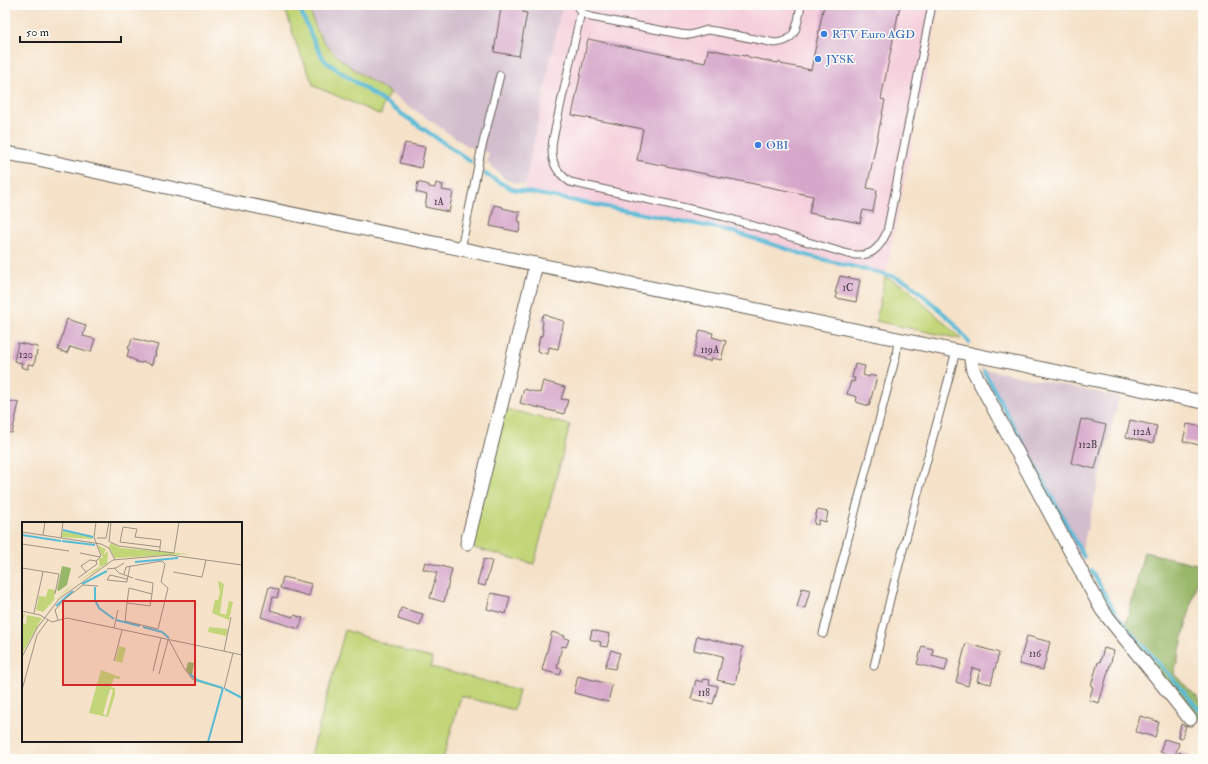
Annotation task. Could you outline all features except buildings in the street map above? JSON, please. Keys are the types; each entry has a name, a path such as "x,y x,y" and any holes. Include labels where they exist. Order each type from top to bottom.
{"street":[{"path":"5,153 29,156 244,204 1203,402"},
{"path":"466,543 536,264"},
{"path":"970,354 973,370 1102,610 1190,719"}],"lane":[{"path":"576,5 581,12 591,16 680,34 690,35 707,30 775,43 783,42 795,33 801,5"},
{"path":"581,12 552,149 552,159 556,169 563,177 570,182 721,216 859,256 868,255 878,247 887,232 932,5"},
{"path":"461,249 481,151 500,75"},
{"path":"823,634 896,356 898,339"},
{"path":"874,666 892,591 956,351"}],"shaded area":[{"path":"309,5 562,5 525,185 506,180 487,162 489,153 469,147 348,65 324,42 313,20"},
{"path":"562,5 940,5 886,273 815,256 814,260 729,233 687,222 524,191"},
{"path":"980,368 1119,397 1080,558 1048,500"}],"green space":[{"path":"284,5 309,5 313,20 319,33 331,50 355,70 390,93 383,104 381,115 314,86 297,46"},
{"path":"885,277 904,286 961,339 876,321"},
{"path":"506,409 570,425 534,564 470,547"},
{"path":"1144,552 1201,565 1174,674 1203,703 1203,723 1190,710 1124,632"},
{"path":"345,630 415,654 432,658 431,667 519,690 514,710 461,696 443,759 310,759"}],"waterway":[{"path":"298,5 316,46 325,61 470,161"},
{"path":"485,174 512,189 727,230 809,256 892,276 908,282 951,320 969,342"},
{"path":"984,371 1084,557"},
{"path":"1091,570 1117,616 1203,714"}],"place":[{"name":"RTV Euro AGD","path":"824,34"},
{"name":"JYSK","path":"818,59"},
{"name":"OBI","path":"758,145"}]}
